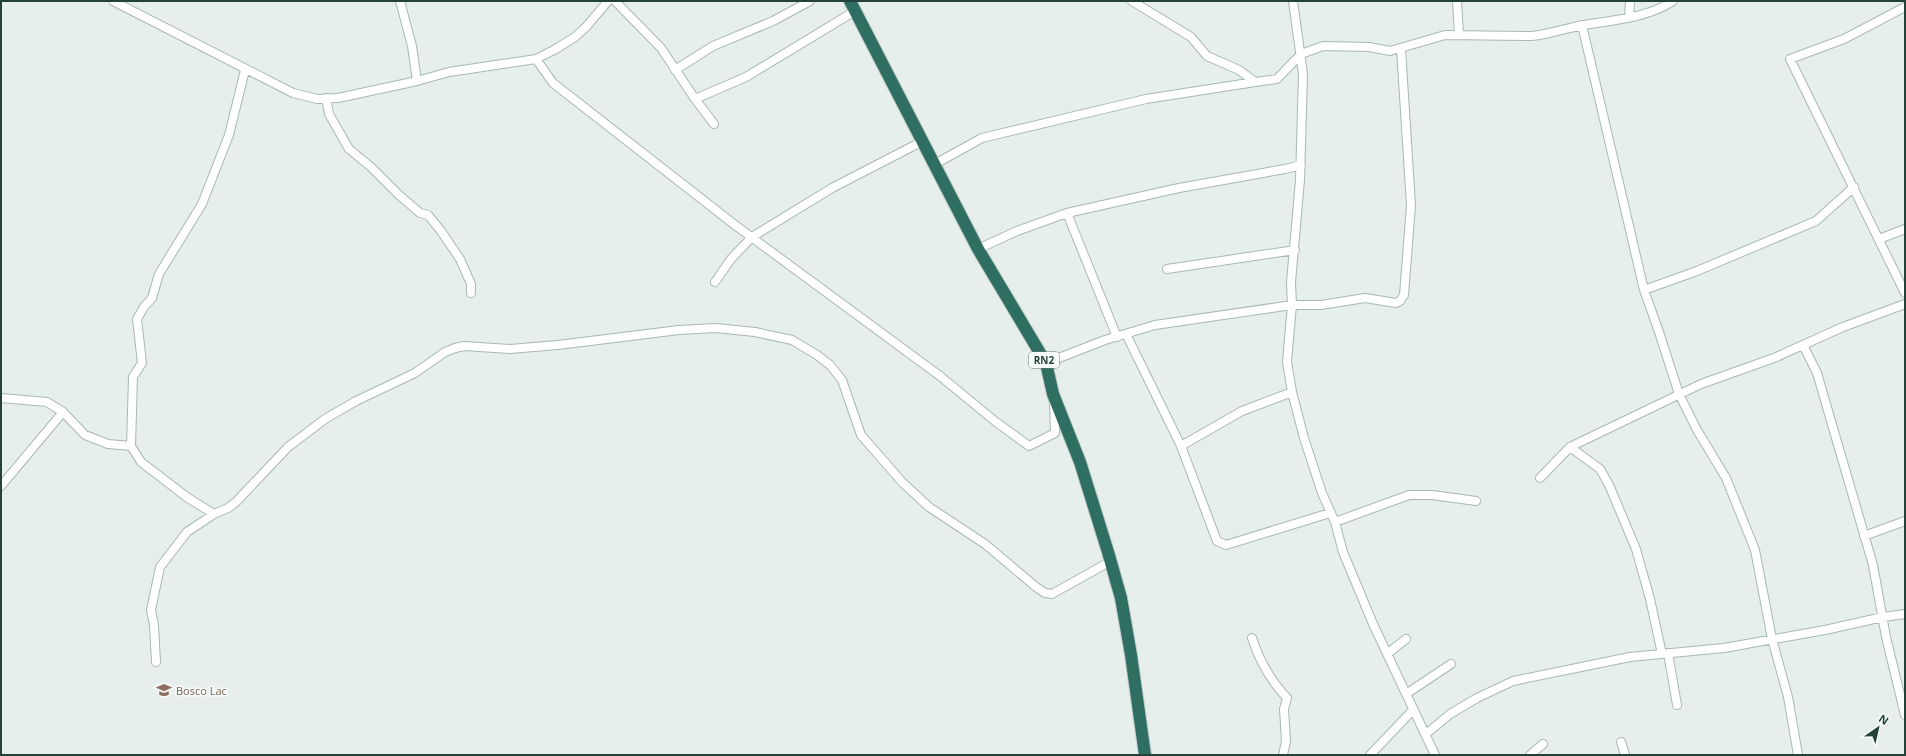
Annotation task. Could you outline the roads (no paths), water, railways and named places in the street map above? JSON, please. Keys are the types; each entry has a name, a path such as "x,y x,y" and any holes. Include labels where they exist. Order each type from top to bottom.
{"highway":[{"name":"RN2","path":"852,6 978,249 1046,363 1053,394 1080,462 1111,561 1128,636 1145,755"}],"street":[{"path":"113,1 293,94 317,99 338,98 417,81 449,72 536,59 554,50 574,37 586,27 608,1"},
{"path":"400,1 412,46 417,81"},
{"path":"615,1 661,48 695,99 714,124"},
{"path":"675,70 713,46 773,21 810,1"},
{"path":"1132,1 1191,37 1207,56 1239,70 1255,82"},
{"path":"1293,1 1303,74 1301,165 1295,250 1291,282 1292,305 1287,362 1292,392 1304,438 1330,513 1335,522 1343,552 1387,654 1435,755"},
{"path":"1457,1 1459,34"},
{"path":"1629,17 1630,1"},
{"path":"935,164 982,138 1146,99 1277,78 1301,54 1323,46 1369,47 1385,51 1401,49 1445,35 1532,36 1629,17 1656,10 1673,1"},
{"path":"695,99 746,77 852,6"},
{"path":"1905,7 1844,39 1790,59 1905,293"},
{"path":"1582,25 1644,290 1679,394 1697,430 1726,478 1755,550 1772,639 1788,697 1798,755"},
{"path":"1046,363 1155,325 1292,305 1320,305 1365,298 1396,303 1400,301 1404,295 1411,205 1401,49"},
{"path":"536,59 553,83 752,238 940,376 996,422 1029,446 1055,433 1053,394"},
{"path":"214,514 188,498 142,462 131,446 133,377 142,363 137,319 144,307 152,298 159,274 202,204 229,135 245,70"},
{"path":"326,98 329,114 349,149 372,167 399,195 420,212 428,215 441,231 460,260 471,284 471,293"},
{"path":"715,282 732,259 752,238 832,188 923,141"},
{"path":"978,249 1017,231 1067,213 1179,188 1301,165"},
{"path":"1644,290 1697,271 1816,221 1854,187"},
{"path":"1067,213 1117,337"},
{"path":"1879,239 1905,229"},
{"path":"1167,269 1295,250"},
{"path":"1540,478 1570,447 1679,394 1701,384 1769,360 1844,327 1905,304"},
{"path":"156,662 152,610 160,567 187,532 214,514 228,508 236,502 288,446 325,419 356,401 415,373 445,352 464,346 524,348 637,335 716,328 755,332 792,340 817,355 830,365 842,380 861,435 902,482 929,507 985,544 1023,577 1045,593 1052,594 1111,561"},
{"path":"1126,334 1181,446 1217,541 1226,545 1330,513"},
{"path":"1803,345 1817,373 1873,565 1886,637 1905,714"},
{"path":"1181,446 1242,411 1292,392"},
{"path":"1,398 47,402 63,412 85,435 108,444 131,446"},
{"path":"1,486 63,412"},
{"path":"1570,447 1600,469 1609,485 1636,549 1665,653 1677,705"},
{"path":"1335,522 1409,495 1432,495 1476,501"},
{"path":"1864,536 1905,521"},
{"path":"1426,734 1450,714 1477,698 1513,681 1610,660 1665,653 1724,648 1905,614"},
{"path":"1252,638 1261,661 1281,694 1287,698 1284,709 1286,741 1283,755"},
{"path":"1387,654 1406,639"},
{"path":"1406,694 1451,664"},
{"path":"1370,755 1413,710"},
{"path":"1621,742 1625,755"},
{"path":"1530,755 1543,744"}],"place":[{"name":"Bosco Lac","path":"164,690"}]}
